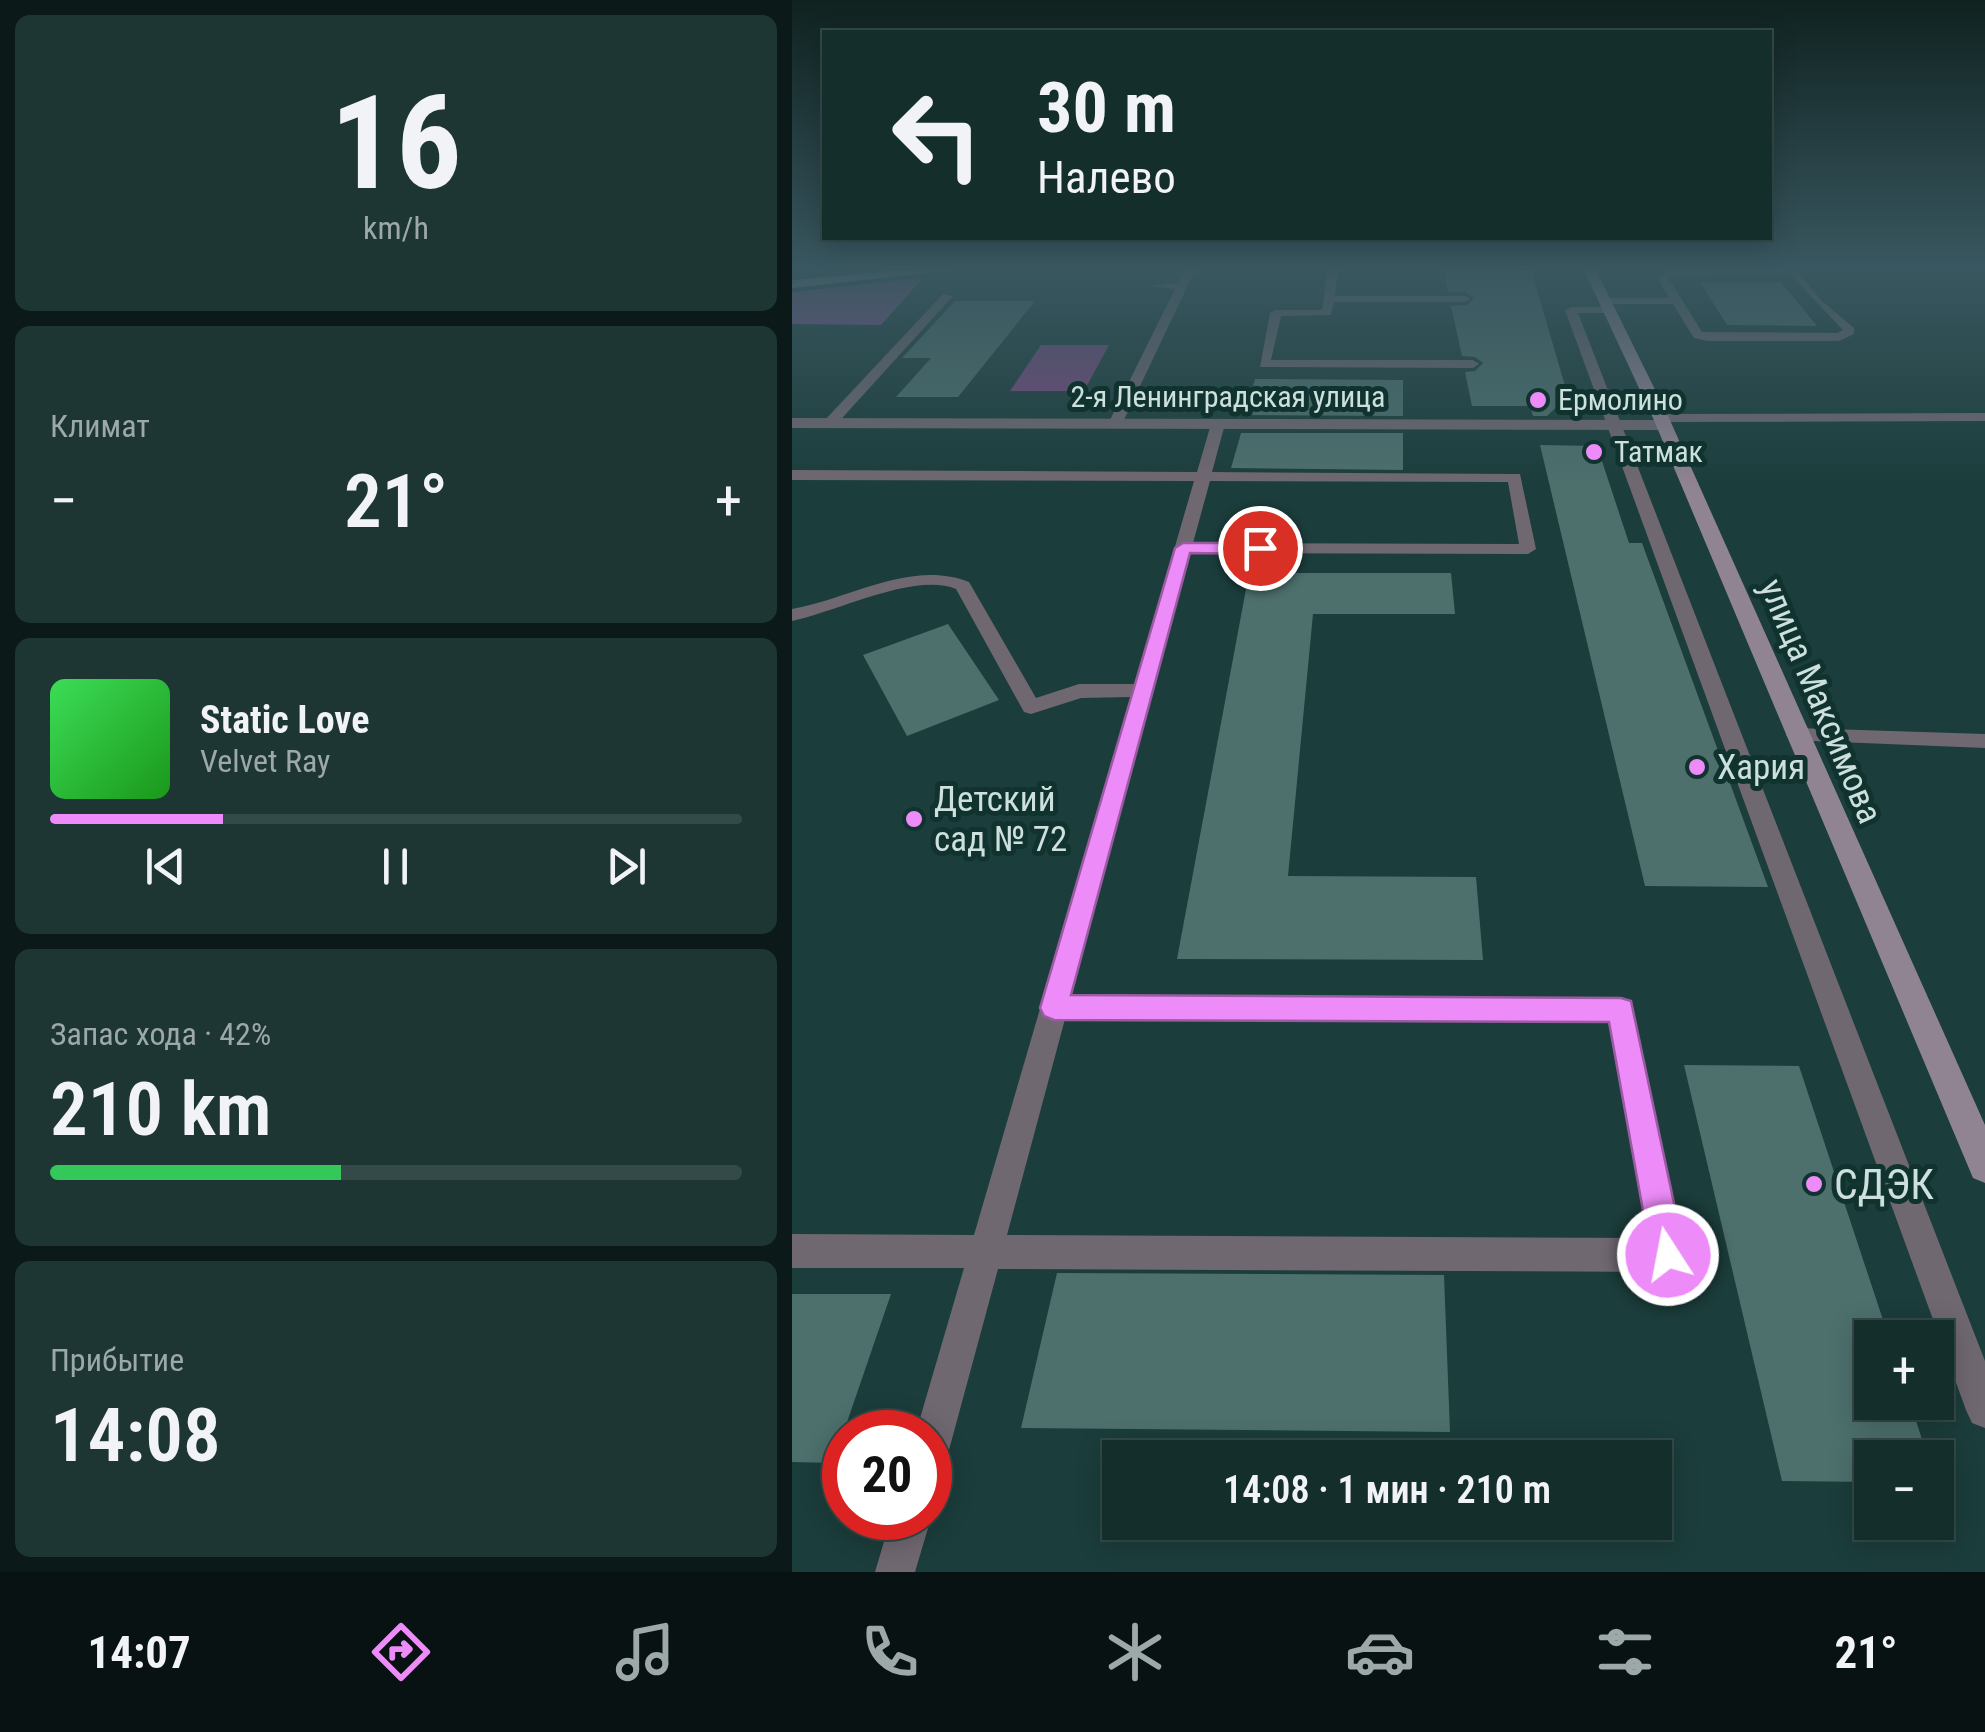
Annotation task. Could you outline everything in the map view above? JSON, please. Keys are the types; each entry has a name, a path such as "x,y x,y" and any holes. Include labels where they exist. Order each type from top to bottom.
{"main road":[{"name":"улица Максимова","path":"1623,339 1984,1166"}],"street":[{"name":"2-я Ленинградская улица","path":"792,424 1662,422"}],"lane":[{"path":"829,424 907,339"},
{"path":"1115,424 1155,339"},
{"path":"1270,339 1264,364 1472,364"},
{"path":"1581,339 1984,1410"},
{"path":"1662,422 1984,418"},
{"path":"941,1410 1218,424"},
{"path":"792,475 1515,478 1528,550 1183,548"},
{"path":"792,615 816,613 923,580 950,578 963,586 1031,708 1079,691 1143,690"},
{"path":"1797,735 1984,741"},
{"path":"792,1250 1668,1255 1621,1010 1054,1008"},
{"path":"896,1572 904,1540"}],"shaded area":[{"path":"1041,345 1109,345 1084,391 1010,391"}],"building":[{"path":"919,339 1004,339 958,397 896,397 931,358 902,358"},
{"path":"1458,339 1551,339 1568,396 1547,416 1533,416 1530,406 1472,406 1465,372 1475,371 1483,363 1475,357 1462,356"},
{"path":"1255,379 1403,380 1403,416 1245,415"},
{"path":"1241,433 1403,433 1403,470 1231,468"},
{"path":"1540,445 1597,446 1629,543 1642,543 1768,887 1645,886"},
{"path":"1249,573 1451,573 1455,614 1313,614 1288,876 1476,877 1483,960 1177,959"},
{"path":"948,624 999,700 907,736 863,655"},
{"path":"1684,1065 1799,1066 1883,1320 1854,1320 1854,1420 1916,1420 1922,1440 1854,1440 1854,1482 1782,1481"},
{"path":"1057,1273 1444,1275 1450,1432 1021,1428"},
{"path":"792,1294 891,1294 851,1410 822,1410 822,1463 792,1462"}],"place":[{"name":"Ермолино","path":"1538,400"},
{"name":"Татмак","path":"1594,452"},
{"name":"Хария","path":"1697,767"},
{"name":"Детский сад № 72","path":"914,819"},
{"name":"СДЭК","path":"1814,1184"}],"route":[{"path":"1260,548 1183,548 1054,1008 1621,1010 1668,1255"}]}
